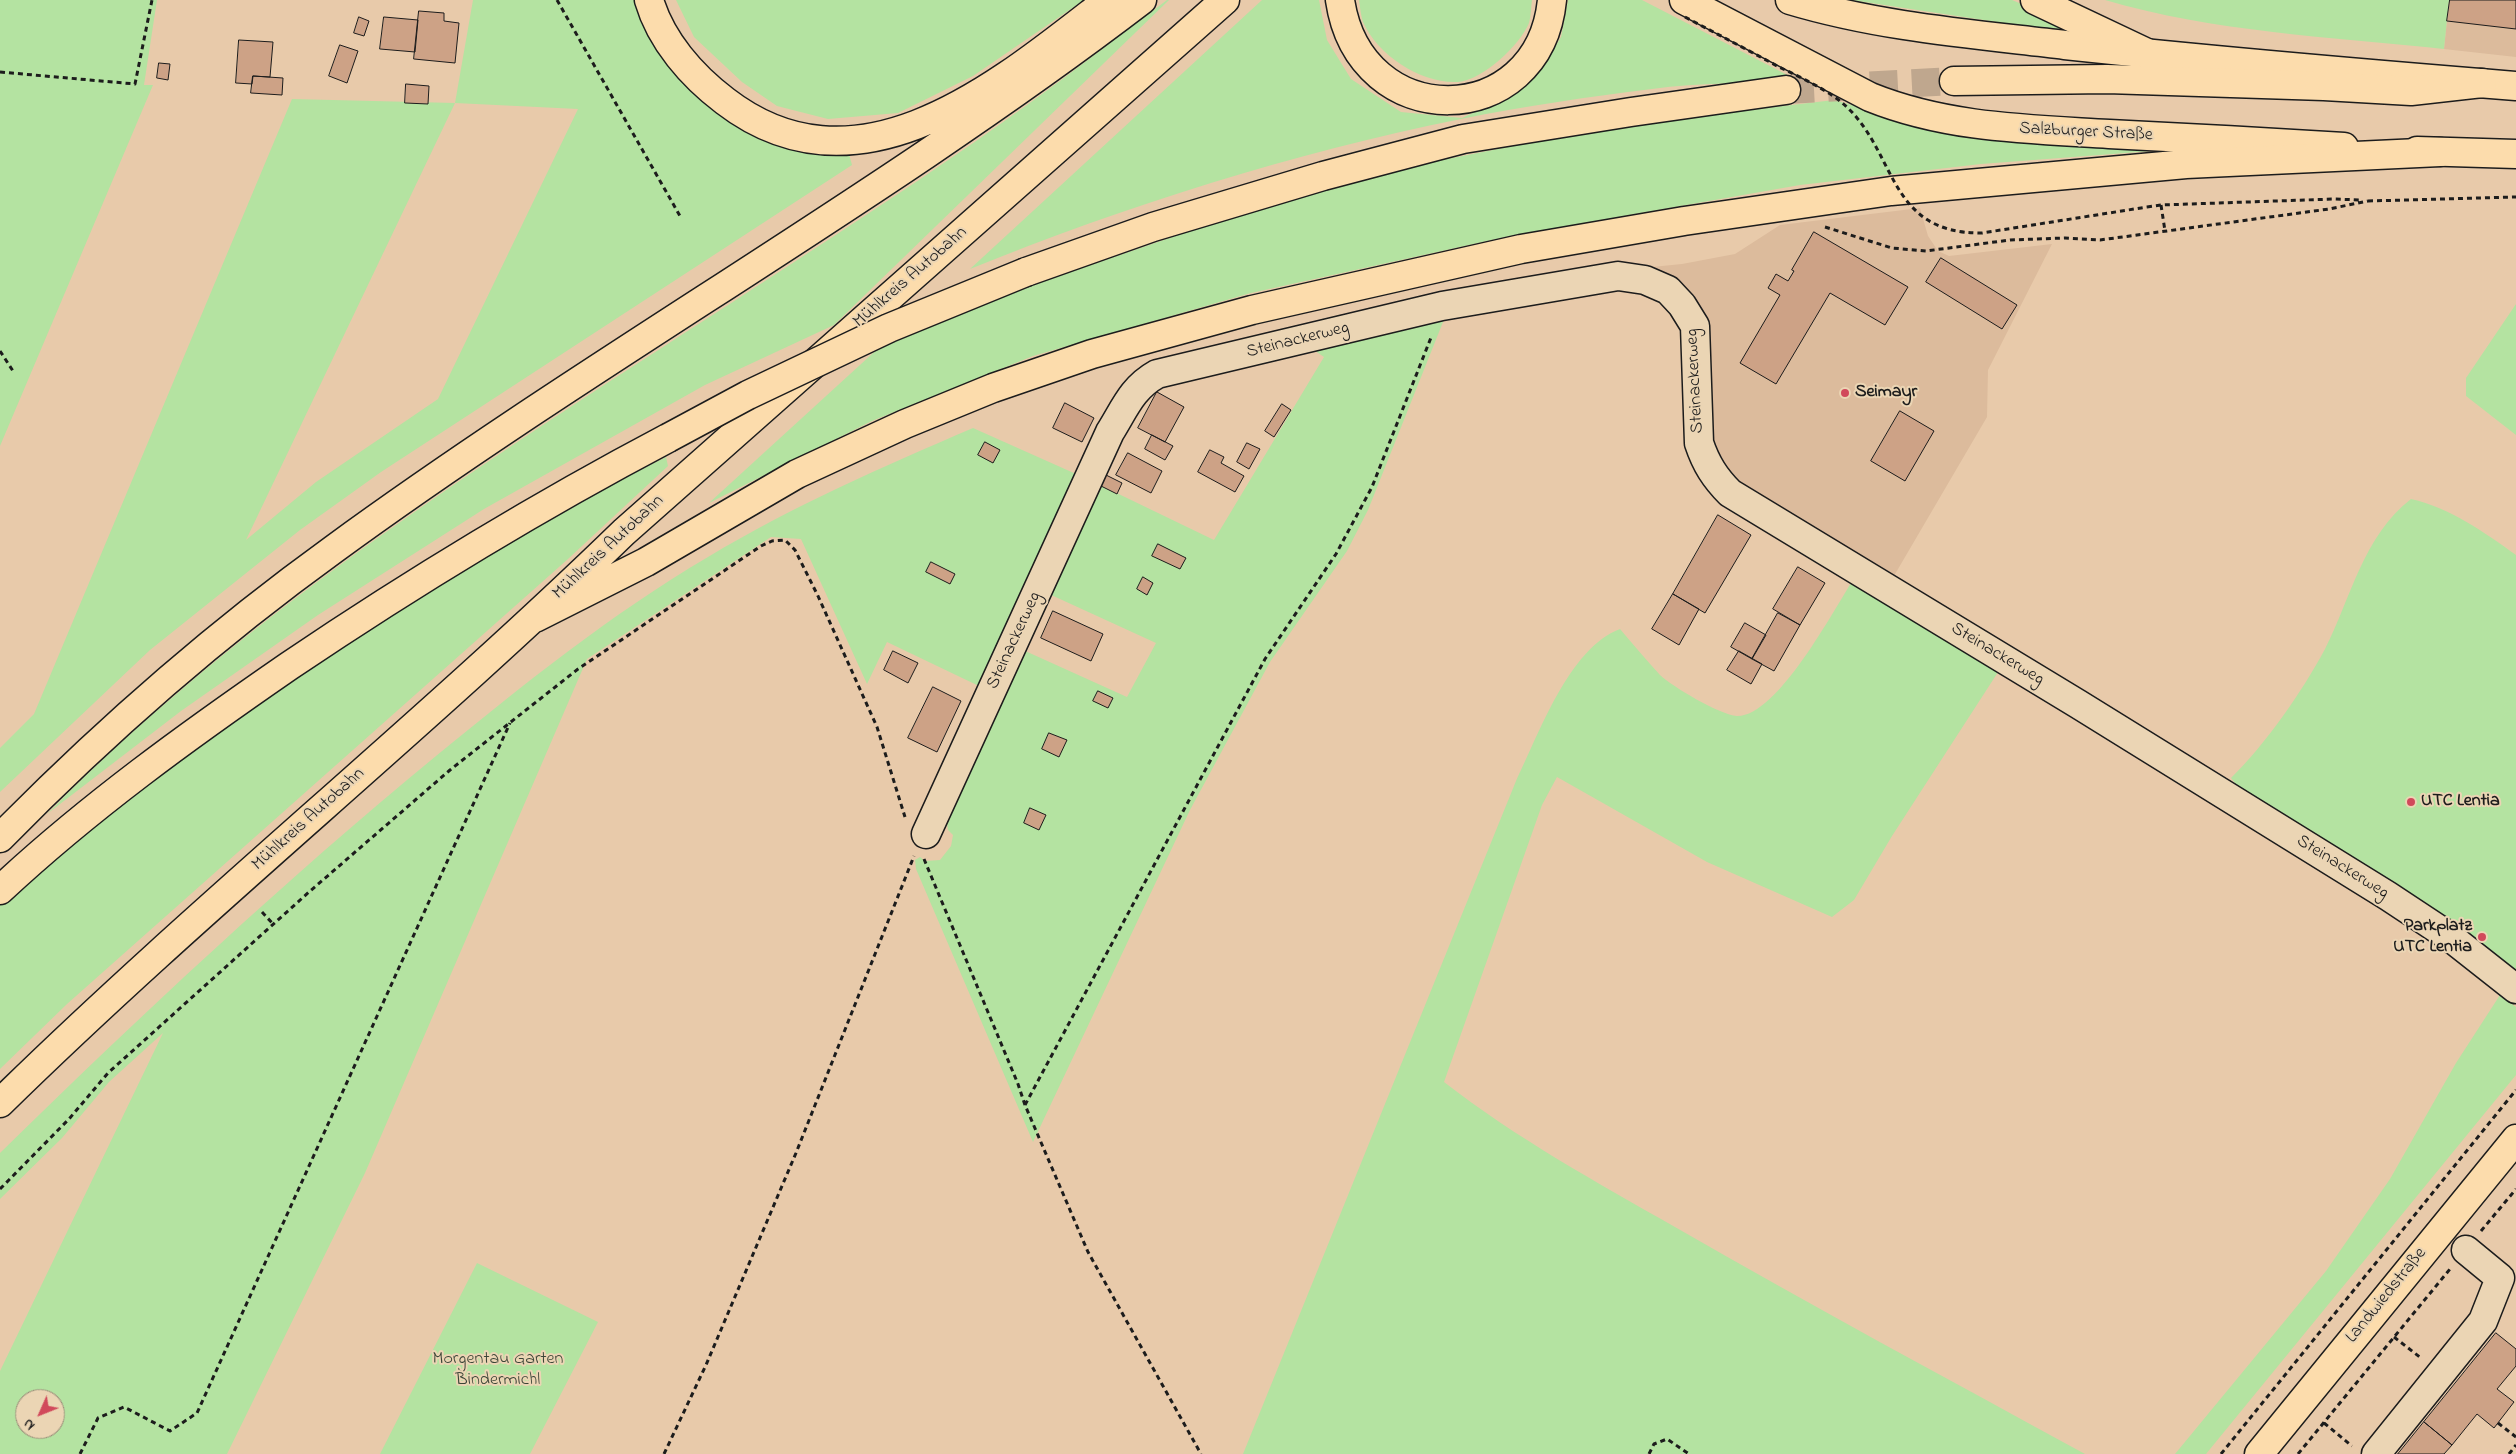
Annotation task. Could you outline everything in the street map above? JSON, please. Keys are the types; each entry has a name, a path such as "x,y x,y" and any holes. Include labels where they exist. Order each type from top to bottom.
{"main road":[{"path":"649,0 665,34 682,60 705,86 734,108 763,124 787,132 811,138 858,141 906,130 960,106 999,82 1108,0"},
{"path":"0,838 38,799 148,697 237,623 332,550 436,476 988,113 1142,0"},
{"name":"Mühlkreis Autobahn","path":"0,1104 200,916 535,618 652,507 1225,0"},
{"path":"1340,0 1345,27 1355,48 1368,67 1385,81 1407,93 1451,100 1472,98 1496,88 1518,72 1538,50 1546,32 1552,0"},
{"path":"1790,0 1819,9 1906,27 2149,54 2516,86"},
{"path":"2035,0 2149,54"},
{"name":"Salzburger Straße","path":"1685,8 1870,97 1894,107 1940,119 2013,129 2440,152 2516,154"},
{"path":"1954,81 2107,79 2324,86 2411,91 2482,83"},
{"path":"0,890 34,858 131,780 228,708 389,598 573,488 748,395 889,328 1026,272 1152,228 1323,176 1463,140 1631,112 1786,90"},
{"path":"535,618 646,562 797,474 905,424 993,388 1092,354 1261,307 1521,249 1684,221 1891,191 2186,164 2440,152"},
{"name":"Landwiedstraße","path":"2259,1454 2516,1139"}],"street":[{"name":"Steinackerweg","path":"926,834 1110,432 1133,393 1143,382 1157,374 1442,306 1618,276 1645,280 1668,290 1682,305 1696,326 1699,444 1705,462 1730,494 2078,704 2364,881 2450,937 2516,989"},
{"path":"2365,1451 2483,1320 2500,1278 2466,1250"}],"path":[{"path":"0,72 135,84 152,0"},
{"path":"557,0 680,216"},
{"path":"1685,8 1835,97 1866,128 1903,198 1916,213 1947,230 1964,233 1982,233 2161,205 2334,199 2368,201 2516,197"},
{"path":"1823,226 1892,248 1926,251 2010,240 2065,238 2100,240 2329,209 2368,201"},
{"path":"2161,205 2165,231"},
{"path":"1025,1105 1265,659 1336,554 1372,487 1425,357 1442,306"},
{"path":"0,351 13,371"},
{"path":"0,1188 68,1119 108,1073 450,770 578,669 761,546 772,541 784,540 795,550 818,596 876,727 908,824 926,834"},
{"path":"80,1454 98,1418 124,1407 170,1431 197,1414 510,722"},
{"path":"926,834 924,862 1088,1252 1201,1454"},
{"path":"664,1454 706,1365 796,1153 910,863 926,834"},
{"path":"262,912 274,925"},
{"path":"2221,1454 2516,1090"},
{"path":"2298,1454 2516,1188"},
{"path":"2324,1422 2365,1451"},
{"path":"2498,1423 2516,1437"},
{"path":"1649,1454 1654,1444 1667,1439 1689,1454"},
{"path":"2509,1454 2516,1445"}],"shaded area":[{"path":"2449,0 2516,0 2516,57 2444,49"},
{"name":"Seimayr","path":"1920,208 1928,236 1938,251 1949,256 2052,244 1988,370 1987,417 1891,581 1742,492 1711,454 1708,331 1632,269 1682,264 1735,254 1780,225"}],"green space":[{"path":"0,0 157,0 144,85 153,85 0,446"},
{"path":"473,0 636,0 660,51 819,150 849,154 852,165 381,472 300,530 150,650 0,792 0,748 34,714 292,99 455,103","holes":["455,103 578,109 438,399 316,482 246,540"]},
{"path":"676,0 1084,0 973,76 898,113 828,119 777,106 742,82 694,37"},
{"path":"1169,0 834,325 705,385 484,509 318,615 181,711 47,814 133,732 223,655 316,583 510,447 946,162 1045,92"},
{"path":"1262,0 1319,0 1327,40 1351,79 1401,112 1462,118 1513,94 1544,64 1561,37 1568,0 1642,0 1797,80 1688,85 1628,92 1508,110 1398,133 1273,165 1150,202 970,269"},
{"path":"1359,0 1532,0 1529,23 1518,41 1509,51 1500,60 1478,75 1458,82 1430,78 1416,73 1390,56 1379,46 1363,22"},
{"path":"1851,0 2012,0 2103,38"},
{"path":"2105,0 2449,0 2444,49 2316,37 2230,26 2146,11"},
{"path":"1834,100 1928,126 2012,142 2192,148 1981,164 1800,185 1510,236 1251,293 1033,356 872,421 709,503 884,343 1050,279 1251,210 1432,162 1614,126"},
{"path":"2516,304 2516,435 2466,396 2466,378"},
{"path":"1445,317 1368,510 1347,551 1270,662 1190,810 1033,1142 916,869 915,860 920,857 925,861 940,860 951,846 953,835 948,830 946,818 1023,650 1127,697 1156,643 1049,594 1100,485 1214,540 1324,357 1308,346"},
{"path":"973,428 1076,474 981,687 887,642 867,684 801,539 771,537 587,659 365,1173 227,1454 0,1454 0,1371 163,1033 109,1082 62,1138 0,1199 0,1153 106,1050 268,900 379,803 568,651 672,579 740,538 805,504"},
{"path":"666,457 668,466 568,559 67,1004 0,1069 0,904 72,839 264,696 414,597 549,516"},
{"path":"2411,499 2439,508 2453,515 2516,555 2516,980 2245,796 2231,778 2270,734 2305,683 2325,649 2370,549 2381,531"},
{"path":"1853,580 2002,666 1892,836 1854,900 1832,917 1707,862 1557,777 1542,805 1444,1082 1499,1122 1586,1176 1879,1342 2085,1454 1243,1454 1516,781 1546,717 1571,673 1585,654 1602,639 1620,629 1660,675 1686,693 1709,706 1729,714 1737,716 1753,712 1769,700 1786,682 1818,637"},
{"path":"2500,995 2516,1007 2516,1075 2206,1454 2175,1454 2326,1271 2390,1179 2456,1063"},
{"name":"Morgentau Garten Bindermichl","path":"477,1263 598,1322 530,1454 380,1454"}],"building":[{"path":"2450,0 2516,0 2516,29 2447,21"},
{"path":"419,11 444,13 444,21 459,23 455,63 414,59"},
{"path":"359,17 369,21 364,36 354,33"},
{"path":"384,17 418,20 415,52 380,49"},
{"path":"239,40 273,42 270,77 253,76 252,84 236,83"},
{"path":"340,45 358,51 347,83 329,76"},
{"path":"159,63 170,64 168,80 157,78"},
{"path":"253,76 283,78 282,95 251,93"},
{"path":"406,84 429,86 428,104 405,103"},
{"path":"1814,232 1908,287 1885,325 1830,293 1776,384 1740,363 1780,295 1768,288 1776,274 1788,281 1794,271 1792,270"},
{"path":"1941,258 2017,305 2002,329 1926,282"},
{"path":"1157,392 1184,407 1165,442 1138,428"},
{"path":"1065,403 1094,418 1082,442 1053,428"},
{"path":"1282,404 1291,410 1274,437 1265,431"},
{"path":"1900,411 1934,431 1905,481 1871,461"},
{"path":"1152,435 1173,446 1165,460 1145,449"},
{"path":"985,442 1000,450 993,463 978,455"},
{"path":"1247,443 1260,449 1249,469 1237,462"},
{"path":"1210,450 1224,457 1221,463 1244,476 1235,492 1198,472"},
{"path":"1128,453 1162,471 1151,493 1116,475"},
{"path":"1106,475 1122,483 1117,494 1101,486"},
{"path":"1718,515 1751,535 1705,613 1673,594"},
{"path":"1158,544 1186,558 1180,569 1152,556"},
{"path":"931,562 955,574 950,584 926,572"},
{"path":"1798,567 1825,583 1800,625 1773,609"},
{"path":"1143,577 1153,583 1147,595 1137,589"},
{"path":"1673,594 1699,609 1679,645 1652,629"},
{"path":"1053,611 1103,634 1091,661 1041,638"},
{"path":"1778,613 1800,625 1774,671 1752,659"},
{"path":"1745,623 1766,635 1752,659 1731,647"},
{"path":"893,651 918,663 908,683 884,670"},
{"path":"1739,651 1762,664 1751,684 1727,670"},
{"path":"933,687 961,701 937,752 908,738"},
{"path":"1098,691 1113,698 1108,708 1093,701"},
{"path":"1049,733 1067,740 1059,757 1042,749"},
{"path":"1030,808 1046,815 1039,830 1024,823"},
{"path":"2496,1333 2516,1349 2516,1366 2497,1389 2514,1402 2494,1428 2477,1414 2452,1445 2424,1422"},
{"path":"2424,1422 2452,1445 2444,1454 2398,1454"}],"tunnel":[{"path":"1786,90 1954,81"}],"place":[{"name":"Seimayr","path":"1845,393"},
{"name":"UTC Lentia","path":"2411,802"},
{"name":"Parkplatz UTC Lentia","path":"2482,937"}]}
